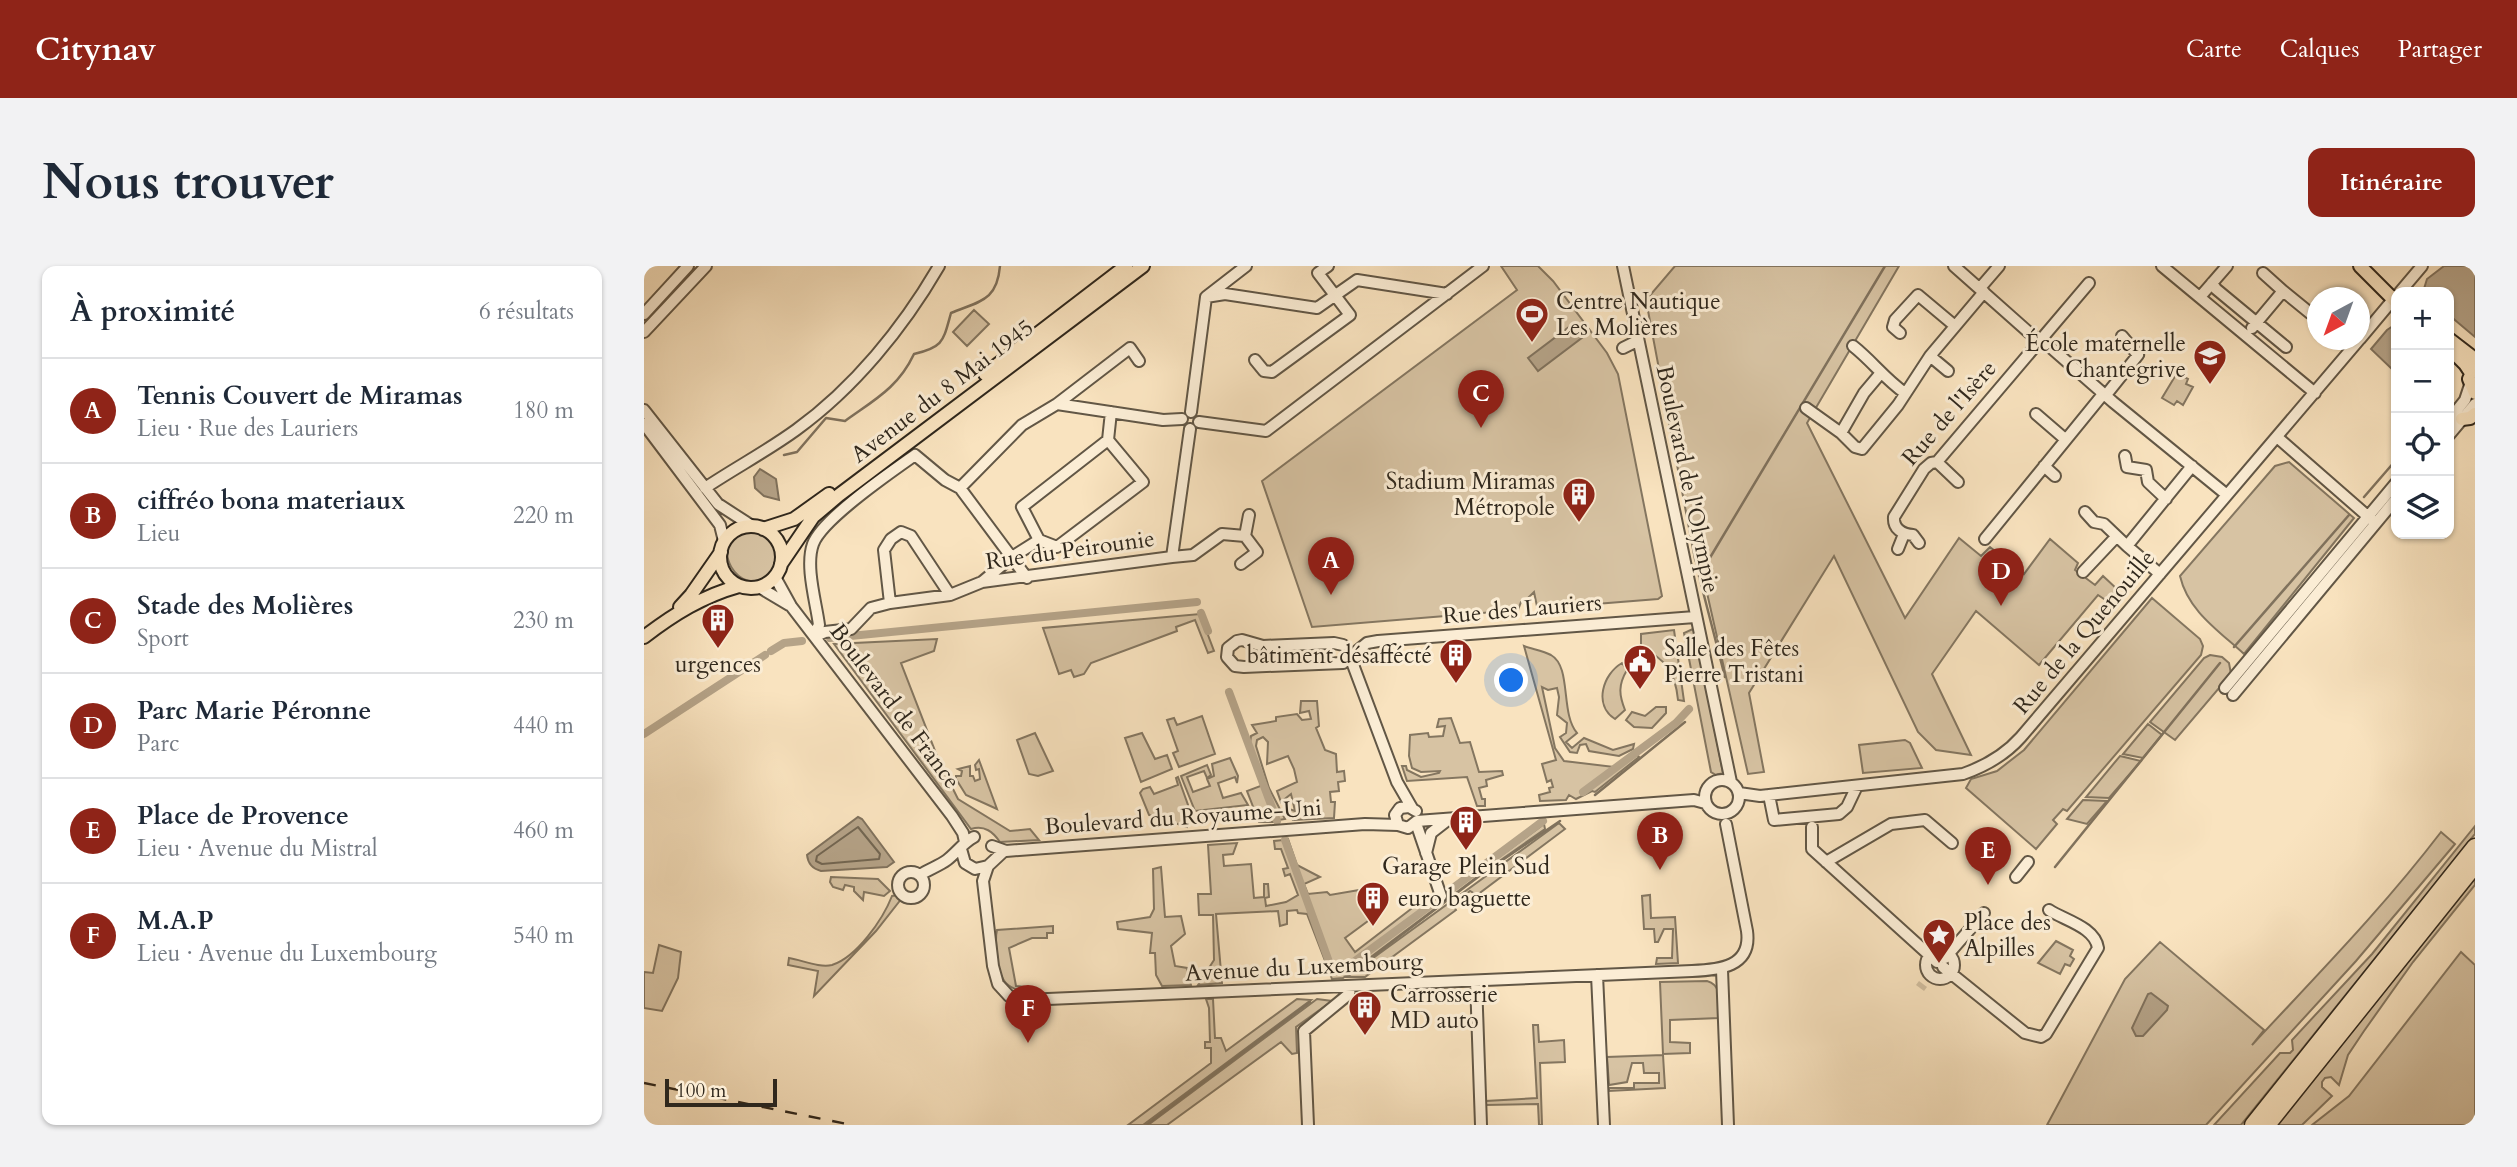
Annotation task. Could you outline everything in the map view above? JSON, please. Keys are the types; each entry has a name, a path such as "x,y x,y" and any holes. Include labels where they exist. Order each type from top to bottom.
{"highway":[{"path":"2252,1125 2475,847"},
{"path":"2267,1125 2475,865"}],"main road":[{"name":"Avenue du 8 Mai 1945","path":"757,527 794,519 802,514 1126,266"},
{"name":"Avenue du 8 Mai 1945","path":"781,564 802,531 839,495 1143,266"},
{"path":"2360,266 2391,291"},
{"path":"2366,266 2391,290"},
{"path":"2454,343 2475,359"},
{"path":"2451,350 2465,364 2473,380"},
{"path":"2455,419 2470,418 2475,414"},
{"path":"644,637 670,617 691,595 736,530 757,527 774,536 782,552 781,564 775,577 759,587 739,586 707,597 670,617"},
{"path":"723,546 720,560 726,575 739,586"}],"street":[{"path":"644,314 688,266"},
{"path":"644,332 706,266"},
{"path":"705,488 795,430 837,396 894,334 939,266"},
{"path":"1187,415 1206,298 1246,266"},
{"path":"1255,360 1264,371 1272,372 1350,315 1318,273 1328,266"},
{"path":"1057,404 1163,420 1197,414 1195,426 1266,431 1483,266"},
{"name":"Boulevard de l'Olympie","path":"1623,266 1727,777"},
{"path":"1954,266 2227,495"},
{"path":"1806,408 1841,433 1855,447 1862,449 1898,405 1930,356 1999,266"},
{"path":"2162,266 2315,393"},
{"path":"2200,298 2227,266"},
{"name":"Rue de la Quenouille","path":"2404,287 2421,266"},
{"path":"2263,273 2307,311"},
{"path":"1206,298 1225,294 1317,308 1357,281 1447,294"},
{"name":"Rue de l'Isère","path":"1904,534 1896,526 1894,517 1924,469 1937,462 2089,283"},
{"path":"2212,283 2286,347"},
{"path":"2246,335 2283,291"},
{"path":"1900,333 1893,327 1895,320 1918,295 1955,326"},
{"name":"Rue de la Quenouille","path":"2370,327 2391,303"},
{"path":"1985,539 2065,439 2138,355 2122,336"},
{"path":"1623,348 1637,341"},
{"path":"1853,346 1878,366 1880,374 1905,393"},
{"path":"960,488 1022,425 1057,404 1130,348 1139,360"},
{"name":"Rue de la Quenouille","path":"1737,802 1769,795 1963,774 2000,757 2021,737 2350,350"},
{"path":"1930,356 1948,371"},
{"path":"1841,433 1864,393 1880,374"},
{"path":"2455,419 2473,380"},
{"path":"2455,419 2475,404"},
{"path":"644,410 727,512 757,527"},
{"path":"1108,440 1022,507 1039,540 1057,547 1143,482 1108,440 1111,412"},
{"path":"2036,414 2065,439"},
{"path":"644,424 720,525 723,546"},
{"name":"Rue du Peirounie","path":"815,635 851,629 871,608 950,595 982,582 1172,558 1195,426"},
{"path":"2277,437 2372,520"},
{"path":"815,635 819,625 812,582 811,554 814,541 842,511 915,455 945,480 960,488 1027,578"},
{"path":"2125,456 2127,467 2146,470 2148,482 2166,499"},
{"path":"1937,462 1958,482"},
{"path":"2044,466 2055,476"},
{"path":"2127,546 2192,467"},
{"path":"2229,692 2372,520 2391,491"},
{"path":"2372,520 2391,503"},
{"path":"2085,512 2094,522 2104,524 2160,574"},
{"path":"1241,564 1257,552 1245,536 1249,515"},
{"path":"890,603 884,550 891,539 901,532 911,536 950,595"},
{"path":"1172,558 1193,555 1222,534 1245,536"},
{"path":"1898,549 1904,534 1913,535 1919,543"},
{"path":"2083,572 2116,537"},
{"path":"982,582 1012,557 1039,540"},
{"name":"Boulevard de France","path":"775,577 791,606 815,635 965,844"},
{"name":"Boulevard de France","path":"759,587 791,606"},
{"name":"Rue des Lauriers","path":"1350,659 1350,645 1334,643 1263,646 1242,640 1228,648 1227,657 1235,666 1244,667 1350,659 1367,643 1377,641 1695,617"},
{"path":"1343,645 1337,656 1350,659 1441,896"},
{"path":"1726,824 1737,802 1727,777 1711,783 1702,798 1726,824 1748,937 1741,956 1722,970 1728,1125"},
{"path":"1397,782 1395,818 1411,819"},
{"path":"1769,795 1774,820 1839,814 1847,807 1857,786"},
{"name":"Boulevard du Royaume-Uni","path":"965,844 985,838 992,846 1004,851 1702,798"},
{"path":"1714,812 1724,814 1737,802"},
{"name":"Boulevard du Royaume-Uni","path":"1366,824 1397,811"},
{"path":"1426,855 1426,846 1432,833 1439,825 1452,818"},
{"path":"1826,862 1891,824 1925,820 1952,843"},
{"path":"1812,827 1812,849 1938,967 2025,1032 2040,1037 2050,1030 2062,1005 2098,948 2096,941 2075,923 2049,910"},
{"path":"920,875 943,863 965,844"},
{"name":"Avenue du Luxembourg","path":"965,844 983,881 993,966 998,984 1009,996 1025,1000 1722,970"},
{"path":"990,863 992,846"},
{"path":"975,869 990,863 1004,851"},
{"path":"2016,877 2028,862"},
{"name":"Avenue du Luxembourg","path":"983,881 990,863"},
{"path":"1938,967 1984,913"},
{"path":"1597,975 1604,1125"},
{"path":"1476,981 1481,1125"},
{"path":"1308,1125 1304,1031 1349,994 1350,986"}],"shaded area":[{"path":"1501,266 1538,266 1553,281 1607,353 1618,374 1662,596 1658,599 1538,611 1534,592 1521,602 1518,610 1312,627 1262,481 1517,290"},
{"path":"1675,266 1899,266 1807,423 1905,618 1959,538 1981,556 1990,547 2024,574 2050,539 2078,563 2075,570 2095,585 2103,576 2117,589 2107,601 2098,595 2039,665 1976,611 1932,674 1971,755 1936,750 1918,732 1834,556 1749,693 1764,772 1748,774 1705,584 1695,560 1646,300"},
{"path":"974,310 989,324 967,346 953,332"},
{"path":"2177,373 2188,379 2186,384 2193,387 2183,405 2177,401 2174,405 2162,398"},
{"path":"2289,462 2354,518 2244,654 2197,610 2180,576 2275,466"},
{"path":"753,531 771,541 777,559 771,572 760,580 749,581 739,576 731,567 728,556 729,545 737,536"},
{"path":"2152,598 2200,639 2203,646 2201,655 2067,811 2063,809 2053,820 2057,824 2036,849 1966,788 1971,779 1997,771 2024,750"},
{"path":"1200,614 1214,651 1208,653 1195,620 1176,627 1177,631 1091,663 1084,674 1074,677 1071,670 1059,674 1043,628"},
{"path":"1695,628 1723,773 1716,775 1711,772 1684,633"},
{"path":"1674,630 1684,701 1678,700 1668,667 1641,646 1641,634"},
{"path":"937,639 934,651 901,663 939,761 958,799 1010,831 1030,829 1039,840 1000,842 988,830 971,829 834,644"},
{"path":"1524,646 1551,655 1562,669 1569,714 1577,733 1566,742 1572,748 1584,738 1613,750 1634,744 1633,749 1619,756 1589,751 1586,744 1580,745 1577,753 1570,752 1560,737 1566,733 1567,723 1557,715 1557,688 1548,690 1542,687 1555,748 1564,761 1614,767 1637,755 1639,757 1595,792 1576,799 1569,795 1566,800 1540,801 1539,795 1550,792 1549,788 1553,787 1551,780 1547,782 1542,764 1556,760"},
{"path":"2210,655 2222,657 2229,663 2231,674 2175,740 2150,722 2204,658"},
{"path":"1622,663 1627,670 1620,690 1625,710 1615,719 1604,706 1603,690 1610,674"},
{"path":"1301,701 1317,701 1319,726 1316,728 1325,750 1336,754 1337,772 1344,771 1345,781 1338,782 1339,791 1330,792 1331,802 1335,802 1334,818 1293,820 1287,814 1289,809 1295,811 1291,794 1281,802 1277,791 1297,782 1294,769 1288,756 1267,764 1268,742 1263,737 1257,740 1256,746 1269,788 1285,819 1279,820 1250,743 1251,736 1257,733 1252,725 1297,714 1302,720 1311,719 1309,711 1300,713"},
{"path":"1656,707 1666,707 1666,713 1652,728 1634,727 1626,720 1632,712 1645,716"},
{"path":"1202,716 1215,754 1179,767 1173,753 1178,751 1167,720 1174,718 1177,725"},
{"path":"1451,718 1460,743 1470,742 1479,772 1502,771 1503,775 1486,780 1487,786 1479,788 1482,799 1485,799 1485,806 1477,806 1467,777 1407,781 1402,766 1421,777 1440,771 1421,772 1412,768 1409,756 1410,735 1428,733 1429,737 1443,736 1445,726 1437,727 1439,719"},
{"path":"2148,724 2162,735 2143,758 2123,754"},
{"path":"1035,733 1053,771 1038,776 1029,774 1017,740"},
{"path":"1142,733 1155,759 1167,755 1172,769 1141,782 1125,738"},
{"path":"1905,740 1910,743 1922,768 1863,773 1859,745"},
{"path":"2120,756 2141,761 2109,798 2086,797"},
{"path":"1230,758 1238,776 1237,783 1235,777 1218,783 1223,798 1241,793 1248,805 1195,811 1181,776 1207,765 1211,775 1207,778 1204,771 1187,777 1193,792 1210,786 1207,779 1214,776 1212,764"},
{"path":"979,760 997,809 966,795 956,779 956,776 961,776 962,771 958,769 970,766 970,776 973,776 975,781 980,779 979,769 976,770 975,765"},
{"path":"1178,777 1188,805 1187,827 1149,815 1140,793 1150,787 1154,794 1178,785"},
{"path":"1263,785 1276,822 1259,822 1247,791"},
{"path":"2083,800 2107,801 2087,824 2067,819"},
{"path":"1559,823 1565,829 1477,895 1470,891 1453,905 1456,910 1365,977 1347,977"},
{"path":"1544,824 1545,829 1343,978 1332,979 1307,914 1298,913 1297,910 1287,911 1287,924 1280,926 1278,911 1216,914 1222,983 1198,985 1214,960 1213,915 1199,915 1198,894 1211,894 1208,845 1237,843 1233,854 1223,855 1224,866 1251,864 1254,898 1264,897 1264,884 1268,884 1269,897 1265,898 1266,906 1286,902 1298,895 1290,874 1285,876 1283,869 1288,868 1281,849 1275,849 1274,841 1283,840 1332,971 1340,974"},
{"path":"2475,826 2475,834 2241,1125 2214,1125 2280,1053 2290,1053 2293,1050 2292,1040 2372,954"},
{"path":"2441,832 2455,844 2356,961 2206,1125 2047,1125 2125,979 2160,942 2264,1030 2252,1045 2373,914"},
{"path":"1288,839 1297,865 1320,877 1304,884 1308,894 1327,892 1330,895 1365,889 1364,906 1372,918 1345,938 1355,952 1420,902 1430,896 1433,902 1340,971 1334,969 1286,840"},
{"path":"1161,867 1165,917 1181,916 1185,934 1171,946 1175,966 1187,968 1191,985 1162,986 1156,975 1155,953 1150,953 1152,933 1118,929 1117,922 1150,917 1154,909 1153,869"},
{"path":"831,877 878,879 890,891 884,896 864,892 863,900 854,891 854,887 845,885 843,890 833,887"},
{"path":"2475,878 2475,885 2413,962 2348,1055 2339,1085 2331,1077 2322,1082 2322,1087 2332,1096 2302,1125 2277,1125"},
{"path":"898,895 902,898 876,931 814,996 818,971 788,965 789,958 822,965 841,961 860,946 892,896"},
{"path":"1650,895 1651,918 1675,917 1678,963 1656,964 1657,958 1672,958 1673,929 1664,929 1658,942 1655,942 1654,929 1644,929 1642,896"},
{"path":"1053,926 1053,933 1047,933 1047,938 1032,938 1009,948 1016,986 1035,988 1036,994 1011,987 1003,978 998,964 997,930"},
{"path":"2056,941 2073,950 2070,956 2074,959 2070,966 2065,964 2060,974 2038,963"},
{"path":"659,945 681,952 678,978 662,1011 644,1008 644,972 653,973"},
{"path":"2461,952 2475,965 2475,1125 2312,1125 2349,1096"},
{"path":"1707,981 1716,986 1718,991 1719,1018 1670,1020 1670,1042 1690,1043 1690,1053 1663,1054 1660,982"},
{"path":"1206,999 1213,999 1215,1038 1221,1038 1226,1051 1297,999 1311,1000 1143,1125 1128,1125 1211,1063 1211,1048 1205,1048 1205,1042 1210,1042 1209,1008"},
{"path":"1317,999 1332,1001 1296,1027 1297,1053 1292,1054 1281,1042 1167,1125 1148,1125"},
{"path":"1533,1025 1538,1025 1539,1042 1564,1040 1565,1062 1540,1063 1542,1125 1539,1125 1538,1104 1486,1105 1486,1101 1537,1098"},
{"path":"1663,1055 1665,1088 1609,1091 1609,1088 1634,1088 1634,1083 1659,1083 1659,1073 1644,1073 1643,1063 1632,1063 1627,1082 1609,1085 1607,1057"}],"water":[{"path":"2444,266 2475,266 2475,337 2454,319 2454,287 2425,287 2427,279"},
{"path":"1573,324 1583,337 1538,371 1528,358"},
{"path":"2391,327 2391,368 2371,349"},
{"path":"760,469 776,479 779,500 764,496 755,488 754,477"},
{"path":"858,817 894,862 887,867 821,871 813,867 807,855"},
{"path":"2151,993 2168,1006 2167,1010 2143,1036 2136,1036 2132,1028 2148,994"}],"waterway":[{"path":"784,455 797,452 826,418 845,421 893,385 914,354 931,349 941,341 951,313 978,302 991,293 1000,266"},
{"path":"1725,677 1699,576 1885,266"},
{"path":"2364,497 2391,466"},
{"path":"2234,647 2349,515"},
{"path":"830,638 1197,602"},
{"path":"1201,613 1208,631"},
{"path":"771,651 784,643 802,641"},
{"path":"644,734 765,655"},
{"path":"2055,867 2220,663"},
{"path":"1229,692 1277,821"},
{"path":"1583,792 1676,723 1689,709"},
{"path":"1595,795 1685,722"},
{"path":"1449,891 1543,821"},
{"path":"1347,976 1482,874 1560,821"},
{"path":"1285,840 1332,970 1340,972 1431,905"},
{"path":"1146,1125 1310,1002"}],"tunnel":[{"path":"1920,988 1923,984"}],"railway":[{"path":"644,1083 852,1125"}],"place":[{"name":"Centre Nautique Les Molières","path":"1532,344"},
{"name":"École maternelle Chantegrive","path":"2210,386"},
{"name":"Stade des Molières","path":"1481,428"},
{"name":"Stadium Miramas Métropole","path":"1579,524"},
{"name":"Tennis Couvert de Miramas","path":"1331,595"},
{"name":"Parc Marie Péronne","path":"2001,606"},
{"name":"urgences","path":"718,650"},
{"name":"bâtiment désaffécté","path":"1456,685"},
{"name":"Salle des Fêtes Pierre Tristani","path":"1640,691"},
{"name":"Garage Plein Sud","path":"1466,852"},
{"name":"ciffréo bona materiaux","path":"1660,870"},
{"name":"Place de Provence","path":"1988,885"},
{"name":"euro baguette","path":"1373,928"},
{"name":"Place des Alpilles","path":"1939,965"},
{"name":"Carrosserie MD auto","path":"1365,1037"},
{"name":"M.A.P","path":"1028,1043"}]}
